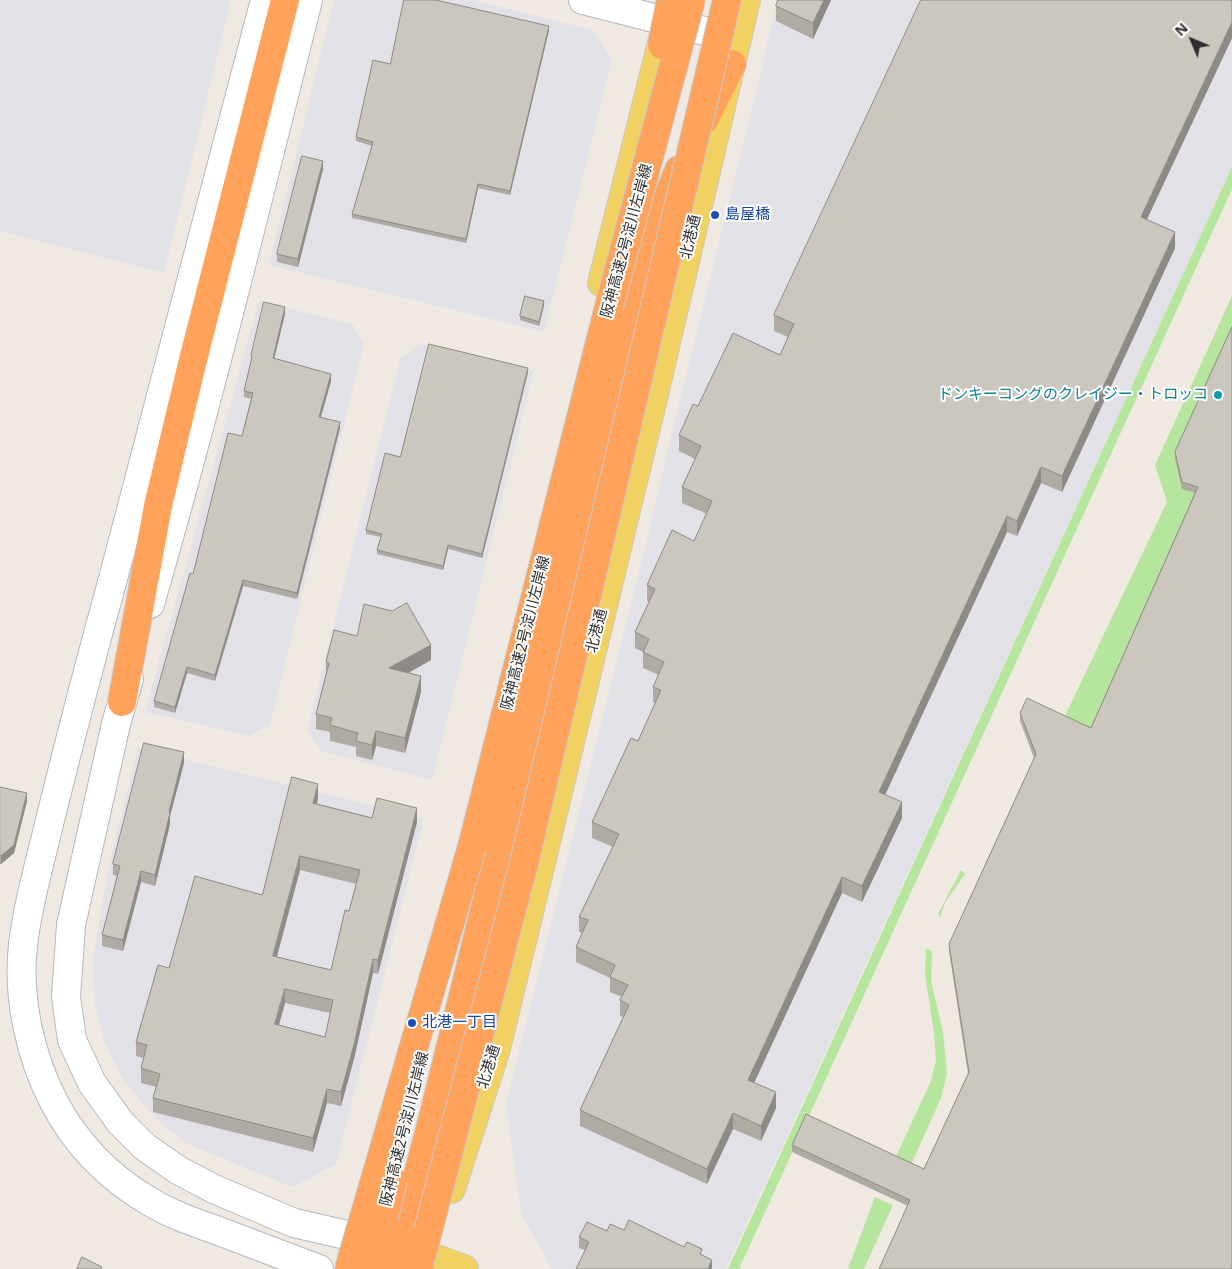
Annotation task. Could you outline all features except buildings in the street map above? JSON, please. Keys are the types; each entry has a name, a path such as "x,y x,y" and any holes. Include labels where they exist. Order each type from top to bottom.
{"highway":[{"path":"122,702 158,506 192,364 286,0"},
{"name":"阪神高速2号淀川左岸線","path":"371,1269 472,847 621,306 691,0"},
{"path":"426,1265 527,854 727,0"},
{"path":"394,1269 439,1096 621,306 670,7"},
{"path":"621,306 681,165 734,52"},
{"path":"349,1269 472,847"}],"main road":[{"name":"北港通","path":"426,1265 496,1049 652,404 746,0"},
{"path":"364,1269 392,1176 468,810 670,7"},
{"path":"373,1241 426,1265 464,1269"}],"street":[{"path":"265,0 75,718 34,890 23,946 22,975 25,1011 37,1060 53,1101 78,1140 111,1173 148,1201 170,1213 319,1269"},
{"path":"308,0 180,500 122,702 96,810 70,935 66,997 72,1040 92,1083 120,1122 145,1147 178,1170 214,1189 294,1223 373,1241"},
{"path":"583,0 670,7 734,52"},
{"path":"273,1252 302,1269"}],"shaded area":[{"path":"0,0 231,0 164,273 0,231"},
{"path":"334,0 472,0 593,30 612,59 544,332 269,265"},
{"path":"777,0 1232,0 1232,167 726,1269 552,1269 521,1213 506,1105 649,531 760,77"},
{"path":"259,301 352,324 364,344 270,725 249,736 145,712"},
{"path":"420,344 534,370 432,780 321,751 307,731 401,358"},
{"path":"138,748 424,818 336,1164 292,1187 187,1144 155,1118 123,1080 104,1042 95,1003 93,958 110,861"}],"green space":[{"path":"1232,167 1232,189 739,1269 728,1269"},
{"path":"1232,296 1232,792 1064,718 1167,502 1155,465"},
{"path":"961,870 965,874 945,903 940,917 938,914"},
{"path":"926,948 932,952 931,980 943,1032 947,1074 941,1098 910,1167 894,1161 931,1081 936,1060 925,974"},
{"path":"875,1197 893,1205 864,1269 848,1269"}],"place":[{"name":"島屋橋","path":"715,215"},
{"name":"ドンキーコングのクレイジー・トロッコ","path":"1218,395"},
{"name":"北港一丁目","path":"412,1023"}]}
